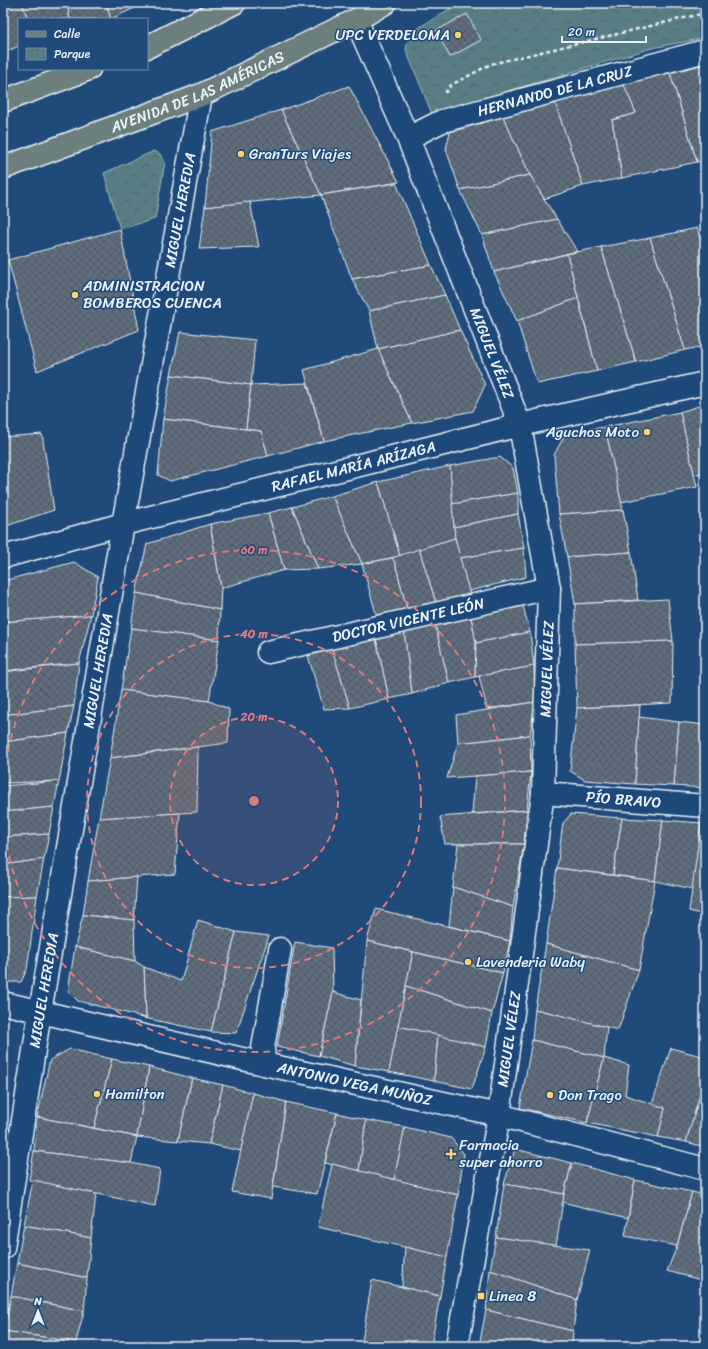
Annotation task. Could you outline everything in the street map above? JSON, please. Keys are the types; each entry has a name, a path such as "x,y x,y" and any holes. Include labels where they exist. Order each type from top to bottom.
{"main road":[{"path":"148,46 234,3"},
{"name":"AVENIDA DE LAS AMÉRICAS","path":"3,168 201,95 356,20 385,3"},
{"path":"3,101 86,70"}],"street":[{"name":"MIGUEL VÉLEZ","path":"356,20 408,138 520,425 549,588 543,793 499,1115 457,1346"},
{"name":"HERNANDO DE LA CRUZ","path":"408,138 442,121 705,51"},
{"name":"MIGUEL HEREDIA","path":"3,1248 40,1012 123,524 201,95"},
{"name":"RAFAEL MARÍA ARÍZAGA","path":"3,557 123,524 520,425 705,383"},
{"name":"DOCTOR VICENTE LEÓN","path":"268,652 549,588"},
{"name":"PÍO BRAVO","path":"543,793 705,806"},
{"path":"264,1064 263,1048 280,949"},
{"name":"ANTONIO VEGA MUÑOZ","path":"3,1003 264,1064 499,1115 705,1169"}],"path":[{"path":"443,96 450,85 490,64 705,13"}],"green space":[{"path":"459,3 705,3 705,38 652,48 432,114 406,50 407,44 410,36 415,30"},
{"path":"154,151 160,154 165,162 155,219 120,229 104,173"}],"building":[{"path":"3,3 22,3 28,18 18,18 18,46 3,53"},
{"path":"22,3 67,3 70,18 28,18"},
{"path":"67,3 106,3 111,18 70,18"},
{"path":"106,3 145,3 113,18 111,18"},
{"name":"UPC VERDELOMA","path":"467,14 481,40 450,57 436,31"},
{"path":"705,64 705,160 697,162 670,73"},
{"path":"670,73 697,162 622,178 612,120 636,113 623,83"},
{"path":"623,83 636,113 612,120 622,178 583,186 555,103"},
{"path":"349,86 399,182 321,195 281,110"},
{"path":"555,103 583,186 544,199 530,175 503,117"},
{"path":"281,110 321,195 205,207 212,132"},
{"path":"503,117 530,175 460,190 446,149 450,132"},
{"path":"530,175 557,219 482,235 460,190"},
{"path":"396,183 431,265 352,279 321,195"},
{"path":"250,202 259,247 199,249 205,207"},
{"path":"557,219 577,251 494,272 482,235"},
{"path":"697,228 705,254 705,346 685,350 650,238"},
{"name":"ADMINISTRACION BOMBEROS CUENCA","path":"120,229 139,330 37,371 8,260"},
{"path":"650,238 685,350 636,362 601,247"},
{"path":"601,247 636,362 597,371 567,254"},
{"path":"567,254 578,298 517,321 494,272"},
{"path":"431,265 445,295 369,311 352,279"},
{"path":"445,295 460,330 378,349 369,311"},
{"path":"578,298 597,371 537,384 517,321"},
{"path":"460,330 485,385 473,411 412,423 378,349"},
{"path":"180,332 255,340 251,385 171,375"},
{"path":"378,349 412,423 324,441 304,370"},
{"path":"171,375 251,385 246,429 163,419"},
{"path":"307,383 324,441 268,456 261,431 246,429 251,385"},
{"path":"705,404 705,472 694,475 680,412"},
{"path":"680,412 697,487 621,502 605,427"},
{"path":"163,419 261,431 268,456 170,481 158,475"},
{"path":"605,427 623,510 559,514 554,455 566,433"},
{"path":"42,434 54,510 3,527 3,437"},
{"path":"500,457 513,468 518,493 452,504 450,466"},
{"path":"450,466 455,538 400,556 378,482"},
{"path":"378,482 400,556 362,564 332,496"},
{"path":"518,493 518,514 454,527 452,504"},
{"path":"332,496 362,564 318,569 292,507"},
{"path":"292,507 318,569 284,570 268,513"},
{"path":"623,510 631,552 567,557 559,514"},
{"path":"268,513 284,570 221,588 210,524"},
{"path":"518,514 524,548 460,558 454,527"},
{"path":"210,524 221,588 220,610 136,593 147,544"},
{"path":"455,538 470,594 436,603 419,549"},
{"path":"524,548 526,577 469,591 460,558"},
{"path":"419,549 436,603 407,609 395,563 392,558"},
{"path":"631,552 638,600 575,604 567,557"},
{"path":"392,558 395,563 407,609 377,617 362,564"},
{"path":"74,562 98,577 91,615 3,622 3,581"},
{"path":"136,593 220,610 219,640 131,628"},
{"path":"668,599 673,641 575,644 575,604"},
{"path":"523,606 530,632 476,643 471,617"},
{"path":"91,615 79,663 3,671 3,622"},
{"path":"471,617 476,643 475,677 449,683 435,625"},
{"path":"435,625 449,683 412,694 404,631"},
{"path":"131,628 219,640 209,701 121,690"},
{"path":"404,631 412,694 389,699 376,639"},
{"path":"530,632 534,666 475,677 476,643"},
{"path":"376,639 389,699 350,708 332,649"},
{"path":"673,641 672,703 577,708 575,644"},
{"path":"332,649 350,708 324,709 308,656"},
{"path":"79,663 74,706 3,715 3,672"},
{"path":"534,666 535,702 487,709 479,676"},
{"path":"121,690 209,701 229,709 228,743 110,758"},
{"path":"535,702 530,735 458,743 456,715"},
{"path":"640,705 635,784 585,780 570,771 577,708"},
{"path":"74,706 68,733 3,742 3,715"},
{"path":"639,717 679,722 674,786 635,784"},
{"path":"679,722 705,725 705,788 674,786"},
{"path":"68,733 59,781 3,783 3,742"},
{"path":"530,735 531,772 447,778 458,743"},
{"path":"198,747 197,812 99,818 110,758"},
{"path":"531,772 527,810 472,814 475,776"},
{"path":"59,781 54,807 3,812 3,786"},
{"path":"54,807 49,834 3,837 3,812"},
{"path":"527,810 524,844 445,844 440,817"},
{"path":"180,813 175,874 88,881 99,818"},
{"path":"571,814 622,818 613,875 557,868 563,823"},
{"path":"622,818 663,820 655,881 613,875"},
{"path":"663,820 701,823 693,889 655,881"},
{"path":"701,823 705,824 705,915 689,911"},
{"path":"49,834 44,859 3,865 3,837"},
{"path":"458,844 524,844 513,907 453,887"},
{"path":"44,859 37,896 3,897 3,865"},
{"path":"557,868 655,881 639,970 546,944"},
{"path":"137,877 134,920 83,915 88,881"},
{"path":"453,887 513,907 510,941 449,926"},
{"path":"37,896 27,969 21,982 3,982 3,897"},
{"path":"376,909 510,941 503,973 367,941"},
{"path":"83,915 134,920 135,961 75,947"},
{"path":"198,920 236,932 211,1032 139,1017 146,1018 144,967 181,981"},
{"path":"236,932 269,936 236,1033 211,1032"},
{"path":"367,941 413,952 389,1072 355,1066"},
{"path":"295,942 332,948 333,992 319,1056 277,1047"},
{"path":"546,944 639,970 618,1030 535,1009"},
{"path":"75,947 135,961 144,967 146,1018 78,1001 68,991"},
{"path":"413,952 503,973 492,1013 406,986"},
{"path":"406,986 492,1013 486,1047 398,1026"},
{"path":"333,992 361,1000 355,1066 319,1056"},
{"path":"535,1009 607,1027 604,1058 532,1040"},
{"path":"398,1026 438,1035 434,1081 389,1072"},
{"path":"438,1035 486,1047 472,1089 434,1081"},
{"path":"532,1040 604,1058 587,1123 520,1108"},
{"path":"3,1044 7,1050 3,1093"},
{"path":"671,1048 705,1057 705,1078 686,1142 658,1137 665,1108 652,1104"},
{"path":"70,1049 112,1059 94,1128 37,1117 50,1060"},
{"path":"604,1058 629,1065 625,1095 665,1108 658,1137 587,1123"},
{"path":"112,1059 149,1067 137,1137 94,1128"},
{"path":"149,1067 192,1078 178,1141 137,1137"},
{"path":"192,1078 223,1085 209,1144 178,1141"},
{"path":"223,1085 253,1093 241,1151 209,1144"},
{"path":"253,1093 286,1102 271,1199 232,1192"},
{"path":"700,1095 705,1096 705,1147 686,1142"},
{"path":"286,1102 337,1113 317,1194 273,1187"},
{"path":"337,1113 366,1120 359,1171 325,1163"},
{"path":"37,1117 137,1137 131,1163 34,1151"},
{"path":"366,1120 405,1127 394,1180 359,1171"},
{"path":"405,1127 451,1138 464,1154 458,1195 394,1180"},
{"path":"515,1149 572,1163 564,1194 504,1184"},
{"path":"34,1151 131,1163 160,1169 155,1206 29,1180"},
{"path":"572,1163 635,1180 628,1218 562,1202"},
{"path":"332,1164 458,1195 447,1257 318,1227"},
{"path":"33,1180 96,1194 91,1238 24,1225"},
{"path":"635,1180 692,1192 677,1246 625,1236"},
{"path":"504,1184 564,1194 556,1246 496,1237"},
{"path":"692,1192 705,1195 705,1281 667,1271 677,1246"},
{"path":"24,1225 91,1238 87,1278 17,1263"},
{"path":"496,1237 590,1250 577,1300 490,1270"},
{"path":"405,1247 447,1257 440,1296 402,1287"},
{"path":"17,1263 87,1278 84,1311 11,1296"},
{"path":"490,1270 577,1300 573,1331 486,1310"},
{"path":"372,1280 440,1296 431,1346 385,1346 362,1341"},
{"path":"11,1296 84,1311 76,1342 4,1331"},
{"path":"486,1310 573,1331 572,1346 479,1346"},
{"path":"4,1331 68,1341 67,1346 9,1346 3,1345"},
{"path":"362,1341 385,1346 361,1346"}],"place":[{"name":"UPC VERDELOMA","path":"458,35"},
{"name":"GranTurs Viajes","path":"241,154"},
{"name":"ADMINISTRACION BOMBEROS CUENCA","path":"75,295"},
{"name":"Aguchos Moto","path":"647,432"},
{"name":"Lavenderia Waby","path":"468,962"},
{"name":"Hamilton","path":"97,1094"},
{"name":"Don Trago","path":"550,1095"},
{"name":"Farmacia super ahorro","path":"451,1154"},
{"name":"Linea 8","path":"481,1296"}]}
